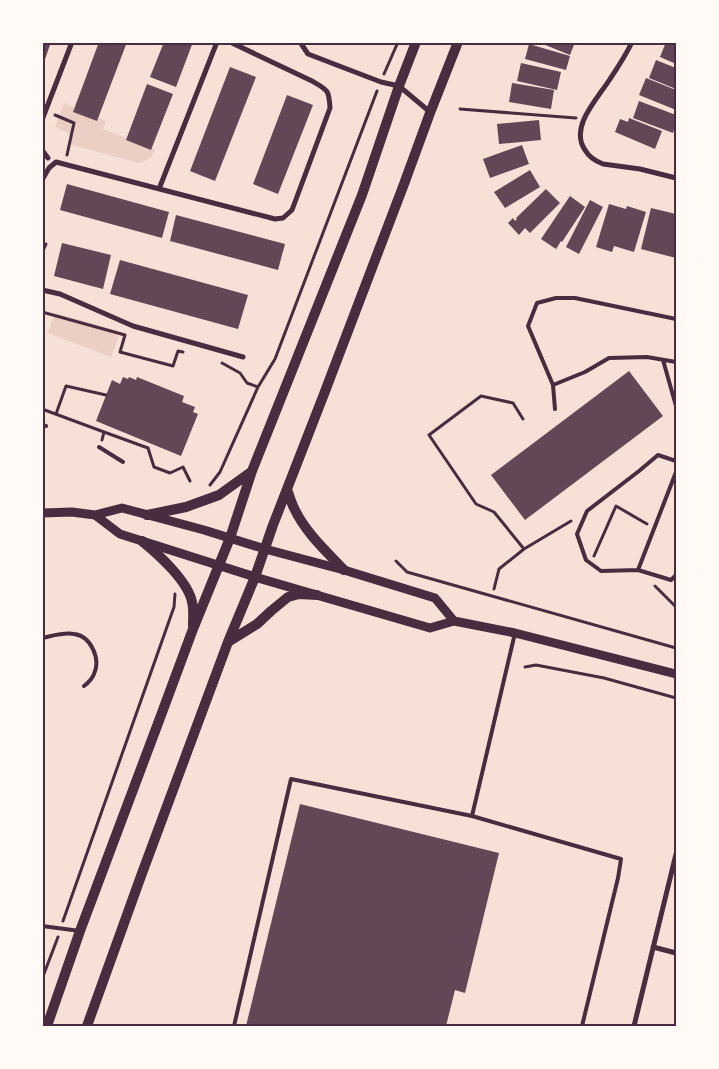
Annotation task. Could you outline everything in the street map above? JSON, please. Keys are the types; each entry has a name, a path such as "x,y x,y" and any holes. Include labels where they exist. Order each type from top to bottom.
{"main road":[{"path":"46,1026 193,629 220,566 252,471 362,195 416,42"},
{"path":"87,1026 228,642 255,577 458,42"},
{"path":"147,515 186,507 219,495 252,471"},
{"path":"287,489 293,507 302,523 344,570"},
{"path":"142,541 170,566 190,594 193,604 193,629"},
{"path":"228,642 257,624 288,597 299,594 316,595"}],"street":[{"path":"42,120 72,42"},
{"path":"159,189 217,42"},
{"path":"42,180 49,168 56,162 275,219 283,218 292,210 330,108 329,95 325,89 312,81 230,42"},
{"path":"300,42 308,54 381,82 399,86 430,113"},
{"path":"632,42 619,65 590,107 580,134 581,143 585,151 594,160 603,164 634,168 676,178"},
{"path":"42,150 48,158"},
{"path":"42,290 60,294 133,326 243,357"},
{"path":"42,513 72,512 95,515 122,508 344,570 435,598 454,621"},
{"path":"95,515 120,534 255,577 430,628 454,621 515,633 676,674"},
{"path":"634,1026 676,854"},
{"path":"653,947 676,953"}],"lane":[{"path":"48,158 56,162"},
{"path":"555,409 553,385 528,326 537,303 556,298 575,298 676,319"},
{"path":"553,385 585,372 608,358 647,357 676,362"},
{"path":"663,360 676,406"},
{"path":"99,447 123,462"},
{"path":"676,461 658,455 587,511 577,534 586,560 601,571 638,570 671,580 676,575"},
{"path":"638,570 676,472"},
{"path":"472,816 515,633"},
{"path":"42,638 74,634 84,637 91,645 96,656 97,665 94,675 84,686"},
{"path":"234,1026 292,779 472,816 621,859 582,1026"},
{"path":"42,926 80,931"}],"path":[{"path":"394,50 398,42"},
{"path":"204,489 220,472 258,387 276,359 371,105"},
{"path":"460,110 584,119"},
{"path":"55,115 74,123 67,155"},
{"path":"42,253 46,244"},
{"path":"42,312 125,335 120,352 173,366 178,351 187,354"},
{"path":"216,362 226,364 240,373 247,383 258,387"},
{"path":"56,414 66,386 106,395"},
{"path":"523,419 513,403 482,396 429,436 476,504 494,512 524,549"},
{"path":"42,409 148,448 154,467 170,473 183,467 190,481"},
{"path":"99,447 104,432"},
{"path":"590,564 616,506 654,528"},
{"path":"494,589 499,569 524,549 571,521"},
{"path":"396,562 407,572 676,648"},
{"path":"638,570 676,607"},
{"path":"66,912 174,607 175,594"},
{"path":"526,667 536,665 595,676 676,698"},
{"path":"42,979 53,949"}],"shaded area":[{"path":"64,103 106,121 103,129 155,149 153,154 147,160 139,163 68,144 70,138 68,133 55,127"},
{"path":"55,313 119,331 111,357 48,333"}],"building":[{"path":"42,42 51,42 43,65 42,65"},
{"path":"99,42 127,42 97,121 73,112"},
{"path":"164,42 193,42 176,87 150,77"},
{"path":"538,42 575,42 570,55"},
{"path":"666,42 676,43 676,64 660,57"},
{"path":"529,44 570,56 566,70 525,59"},
{"path":"656,60 676,68 676,89 649,78"},
{"path":"521,63 561,72 557,90 517,81"},
{"path":"230,67 256,77 215,181 190,171"},
{"path":"646,78 676,90 676,110 639,95"},
{"path":"512,83 554,90 551,109 509,102"},
{"path":"147,84 173,94 151,150 126,140"},
{"path":"287,95 313,105 278,194 253,184"},
{"path":"639,101 676,115 673,133 633,118"},
{"path":"629,118 662,131 655,149 615,132 620,119 628,122"},
{"path":"539,120 541,140 499,144 497,124"},
{"path":"522,145 529,164 490,178 483,159"},
{"path":"530,170 540,187 505,208 494,192"},
{"path":"67,184 169,212 162,238 60,210"},
{"path":"546,189 560,203 530,233 525,228 519,235 508,223 513,218 515,221"},
{"path":"570,196 585,207 556,249 541,239"},
{"path":"590,200 603,207 579,254 566,247"},
{"path":"609,204 626,209 627,206 646,212 634,252 614,246 612,252 596,247"},
{"path":"651,208 676,214 676,258 641,249"},
{"path":"176,215 285,244 278,270 170,241"},
{"path":"62,243 111,255 103,289 54,276"},
{"path":"120,260 248,295 238,329 110,294"},
{"path":"629,371 663,416 525,520 491,475"},
{"path":"123,377 136,380 137,377 184,396 182,402 195,407 193,412 198,414 181,456 96,421 112,380 120,384"},
{"path":"300,804 499,853 465,993 455,990 446,1026 246,1026"}]}
